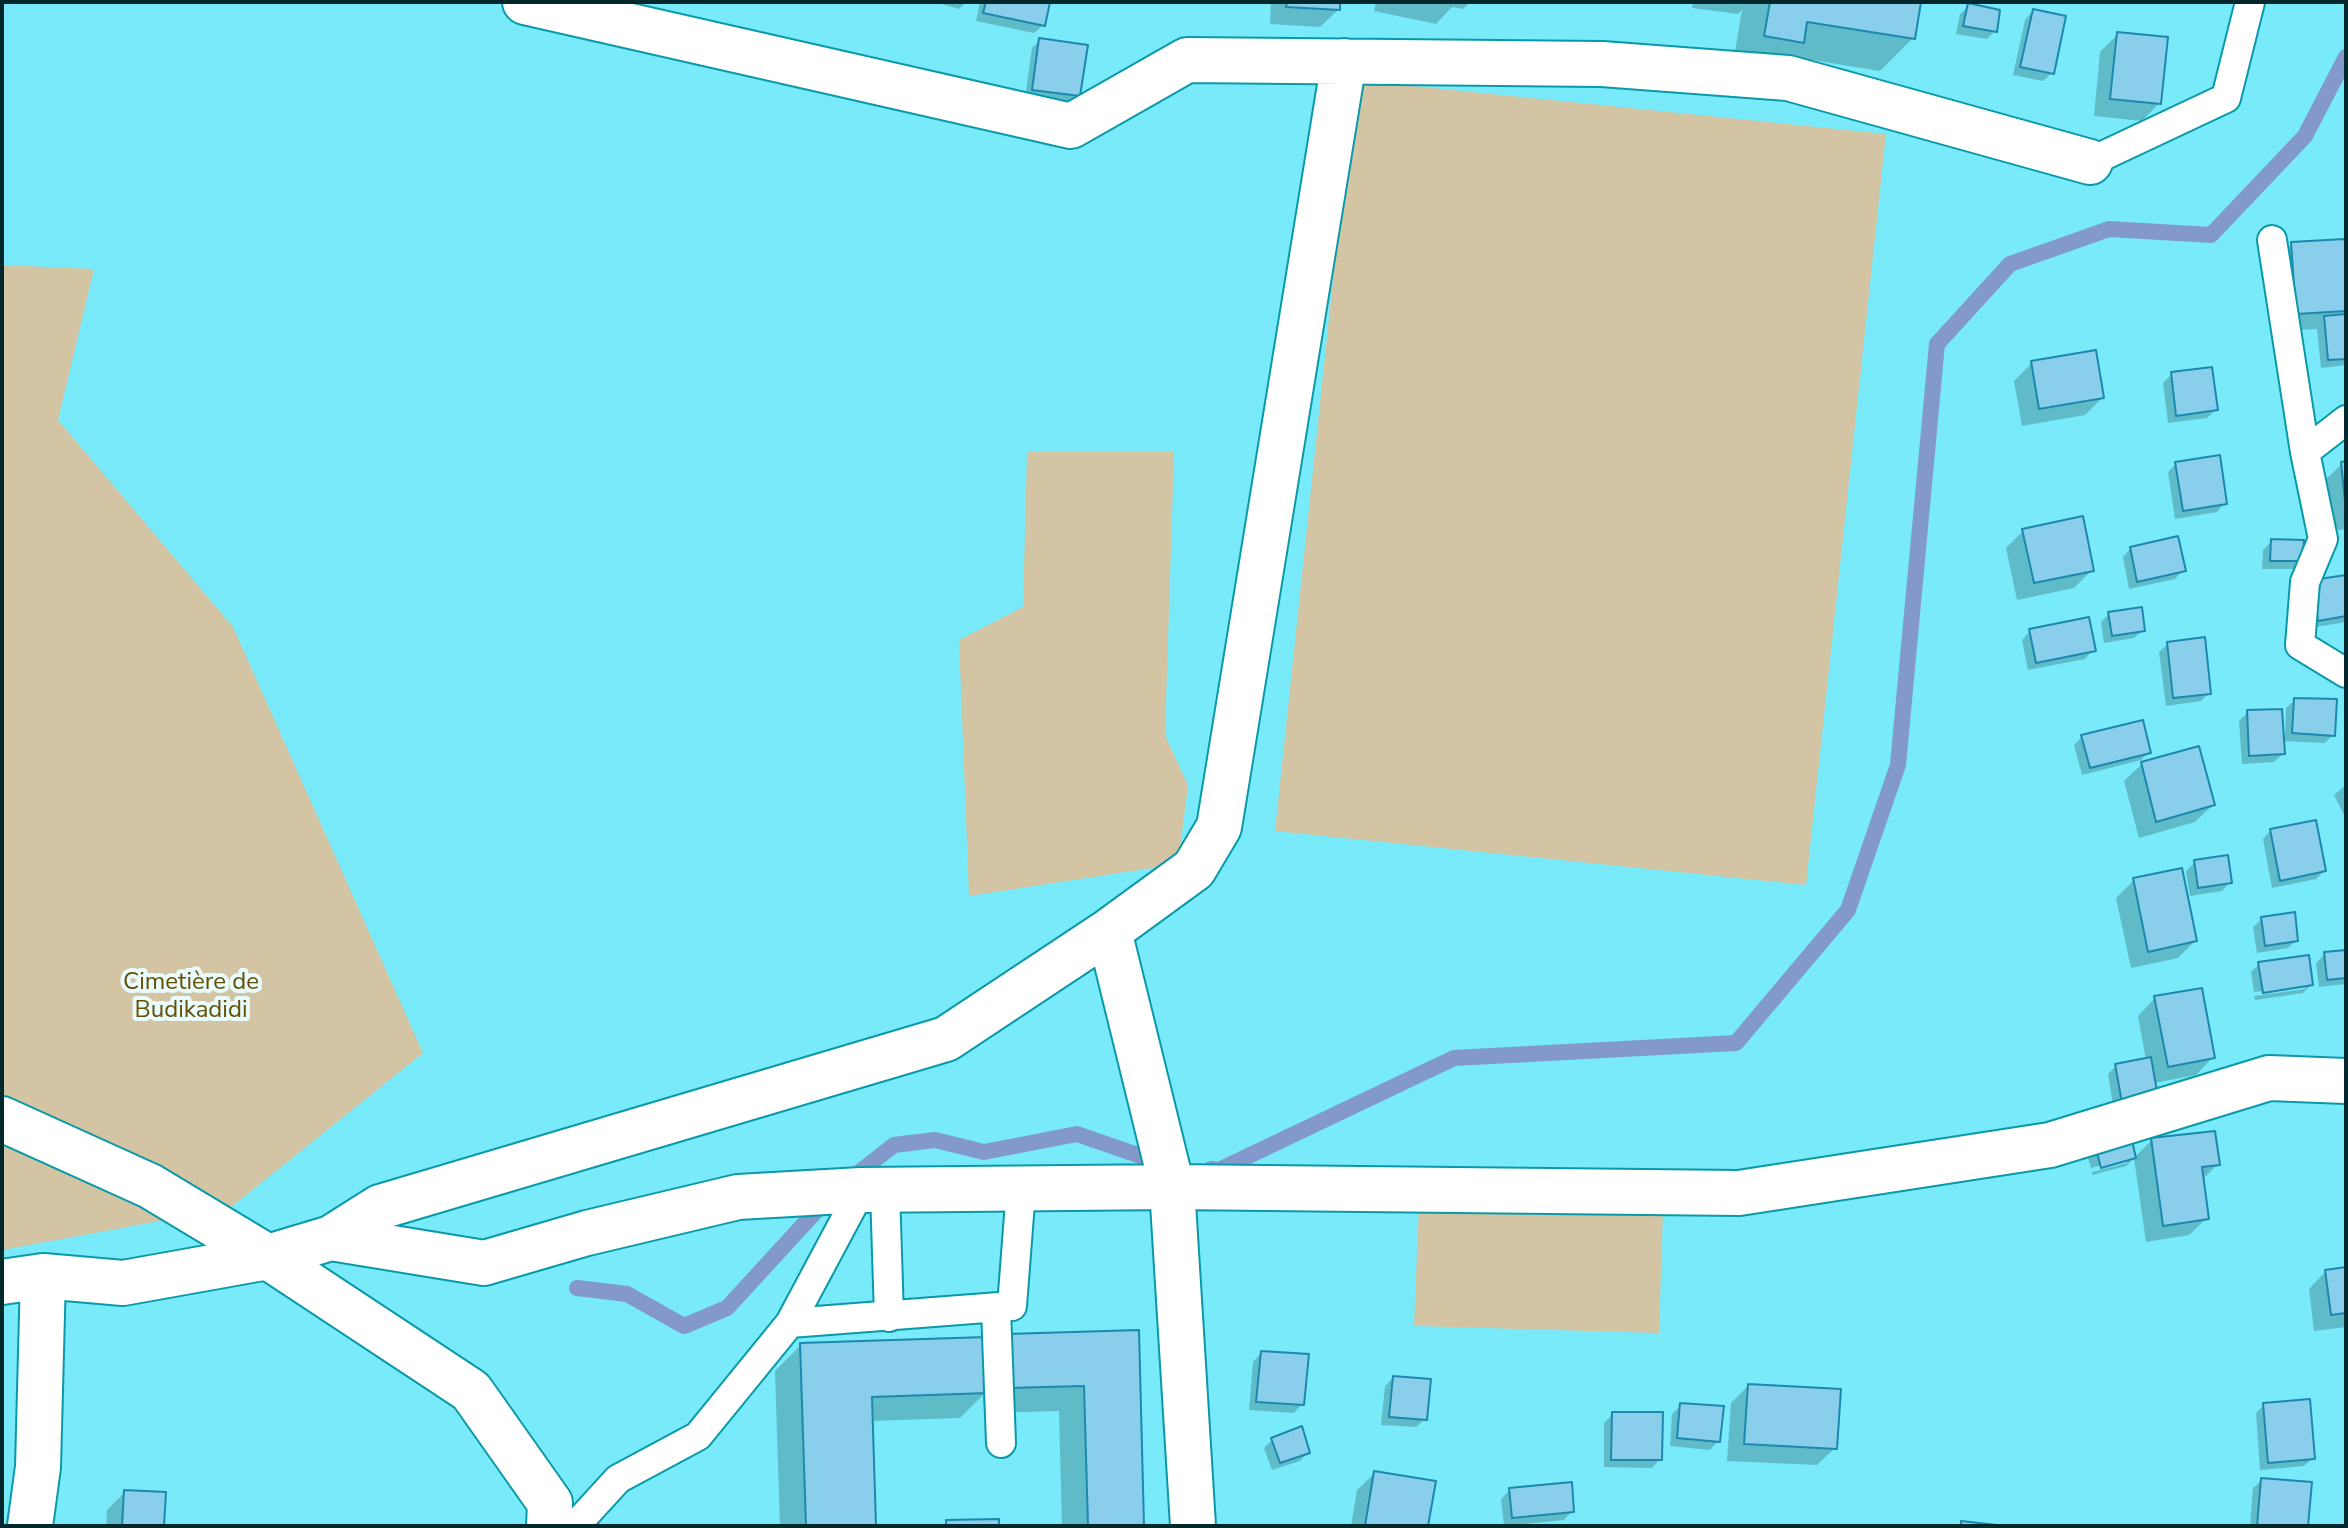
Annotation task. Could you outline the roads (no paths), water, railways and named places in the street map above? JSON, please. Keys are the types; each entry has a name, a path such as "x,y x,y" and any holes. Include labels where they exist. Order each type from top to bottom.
{"street":[{"path":"525,2 1071,126 1187,60 1602,64 1788,78 2090,162"},
{"path":"30,1526 38,1467 22,1279 123,1283 268,1257 331,1238 380,1207 946,1039 1109,931 1194,869 1219,827 1344,61"},
{"path":"1109,931 1172,1187 1193,1526"},
{"path":"331,1238 484,1263 587,1233 738,1197 873,1190 1172,1187 1739,1193 2050,1145 2269,1078 2346,1081"},
{"path":"2,1119 150,1186 268,1257 471,1391 550,1503 549,1526"}],"lane":[{"path":"2090,162 2226,98 2250,2"},
{"path":"2272,240 2305,452 2323,539 2305,582 2300,645 2346,673"},
{"path":"2305,452 2346,420"},
{"path":"790,1323 1012,1306 1021,1189"},
{"path":"873,1190 889,1317"},
{"path":"575,1526 618,1479 698,1436 790,1323 873,1190"},
{"path":"996,1309 1001,1443"}],"waterway":[{"path":"1211,1169 1219,1170 1454,1058 1736,1043 1848,910 1898,765 1937,344 2010,264 2109,229 2211,235 2305,136 2346,57"},
{"path":"848,1181 894,1145 935,1140 984,1152 1077,1134 1161,1163"},
{"path":"577,1288 627,1294 684,1326 727,1308 828,1198"}],"park label":[{"name":"Cimetière de Budikadidi","path":"191,997"}]}
